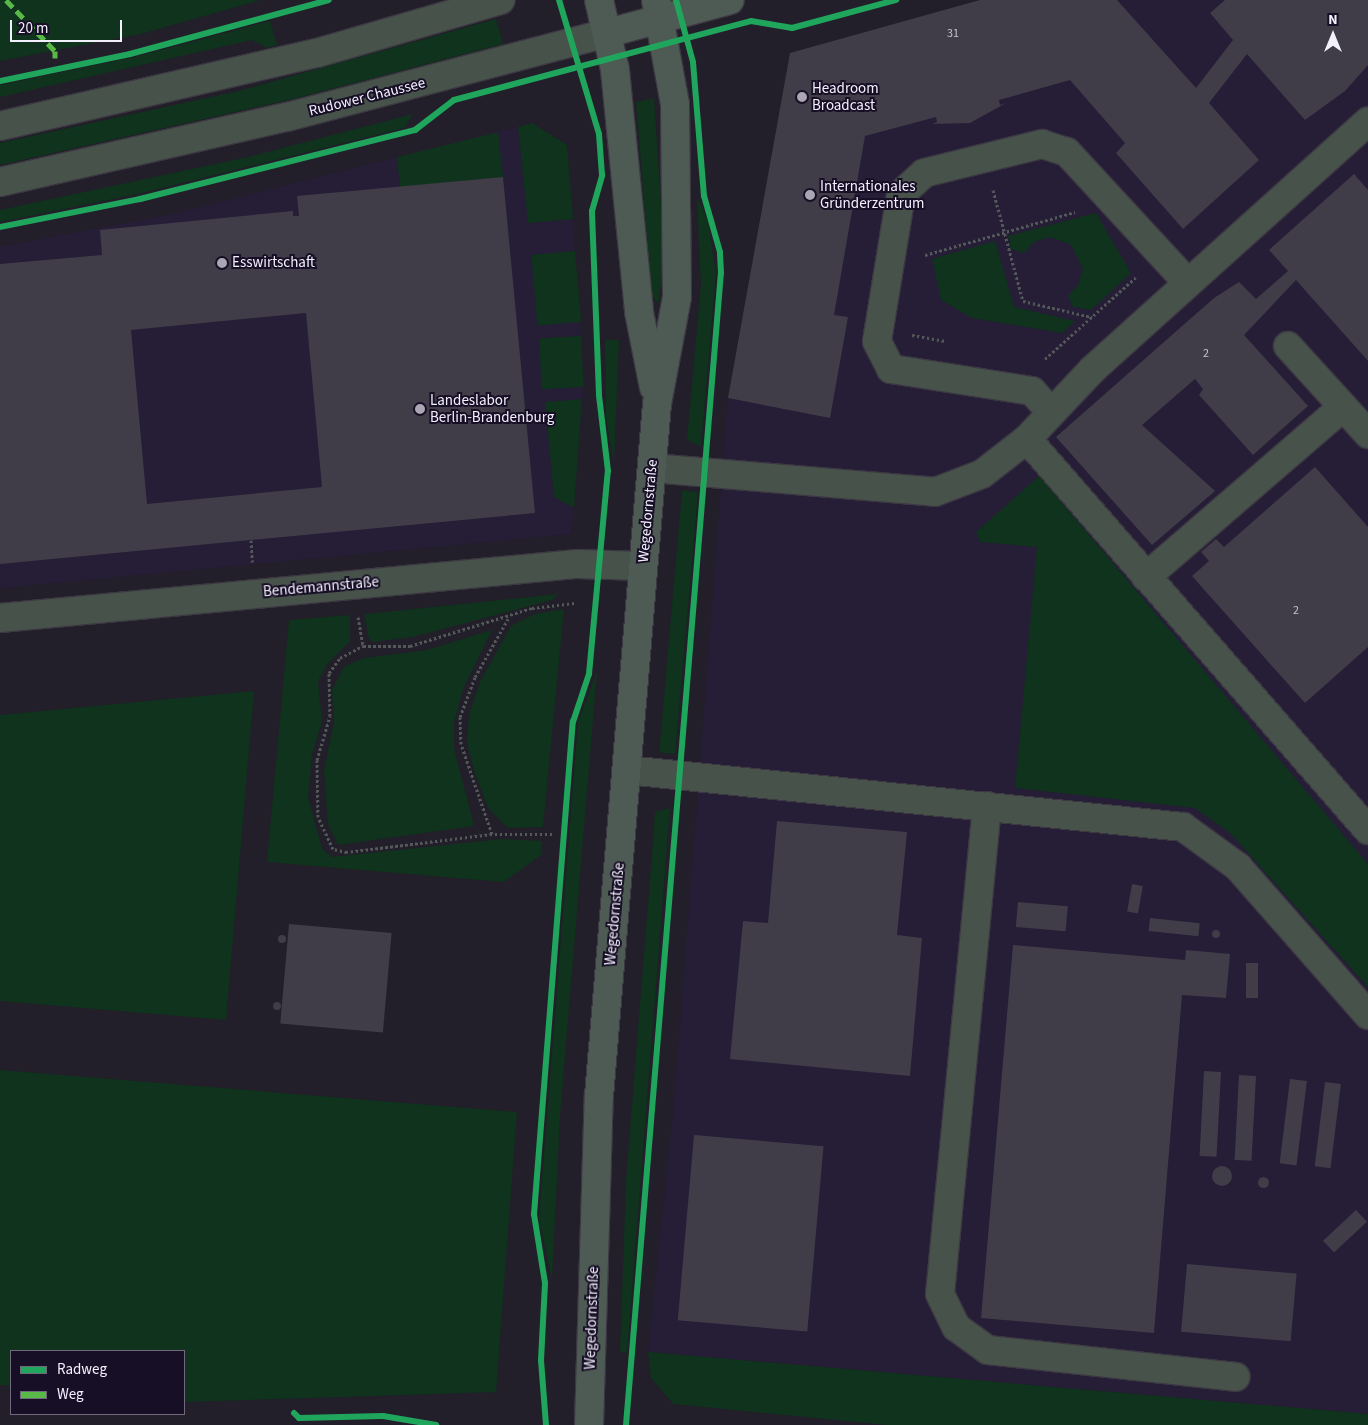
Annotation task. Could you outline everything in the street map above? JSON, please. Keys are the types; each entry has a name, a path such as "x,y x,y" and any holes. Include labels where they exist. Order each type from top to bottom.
{"main road":[{"name":"Wegedornstraße","path":"599,0 608,33 639,312 657,404"},
{"name":"Rudower Chaussee","path":"608,33 659,9 730,0"},
{"name":"Wegedornstraße","path":"589,1425 599,1096 657,404 677,297 678,176 675,104 659,9"}],"street":[{"path":"0,126 317,53 501,0"},
{"name":"Rudower Chaussee","path":"0,182 278,120 608,33"},
{"path":"652,468 935,492 982,474 1027,439 1050,411 1188,283 1368,121"},
{"path":"1050,411 1032,391 890,369 877,341 901,194 924,173 1042,144 1066,152 1188,283"},
{"path":"1288,346 1368,434"},
{"path":"1146,577 1343,407"},
{"path":"1027,439 1146,577 1366,825"},
{"name":"Bendemannstraße","path":"0,618 577,564 643,566"},
{"path":"627,770 1183,827 1238,867 1368,1015"},
{"path":"987,806 940,1294 956,1327 988,1350 1236,1377"}],"path":[{"path":"993,190 1023,301 1093,317"},
{"path":"891,256 912,258 1005,232 1087,208 1106,195"},
{"path":"1036,358 1045,359 1160,254"},
{"path":"879,328 947,341"},
{"path":"251,540 252,570"},
{"path":"552,834 492,834 347,852 333,849 318,816 316,760 330,716 329,673 340,658 363,646 410,646 509,618 532,608 575,603"},
{"path":"492,834 462,744 460,717 474,677 509,618"}],"shaded area":[{"path":"980,0 1368,0 1368,1414 648,1352 674,1104 728,398 790,53"},
{"name":"Landeslabor Berlin-Brandenburg","path":"532,123 567,145 584,387 571,534 0,588 0,247 174,214"}],"green space":[{"path":"0,0 260,0 141,34 0,61"},
{"path":"496,19 503,44 297,98 0,165 0,143 239,91"},
{"path":"270,21 277,45 267,48 252,40 0,97 0,85 135,57"},
{"path":"654,98 664,250 659,303 652,298 636,102"},
{"path":"413,114 404,128 142,193 0,222 0,210 248,157"},
{"path":"532,123 567,145 573,219 528,223 518,127"},
{"path":"498,132 503,177 400,187 397,157"},
{"path":"697,196 708,221 716,272 701,446 687,440 701,285"},
{"path":"1096,213 1131,273 1091,310 1073,307 1068,296 1078,285 1083,269 1071,245 1050,237 1034,242 1024,253 1011,249 1008,236"},
{"path":"995,241 1014,307 1075,321 1062,333 972,318 941,300 932,259"},
{"path":"575,251 581,322 537,326 531,255"},
{"path":"581,336 584,387 542,389 539,338"},
{"path":"605,340 619,340 614,464 606,418"},
{"path":"582,399 574,508 554,497 545,402"},
{"path":"1039,476 1368,864 1368,987 1230,833 1195,808 1015,788 1037,547 980,542 976,532"},
{"path":"682,491 698,492 675,754 659,753"},
{"path":"559,594 552,600 413,637 372,642 368,636 365,614"},
{"path":"564,609 543,827 508,828 488,808 475,773 467,744 469,714 480,682 511,626 535,614"},
{"path":"350,615 350,641 327,664 318,681 322,722 312,754 308,797 322,849 332,857 502,839 542,841 541,855 504,882 267,862 289,620"},
{"path":"492,630 463,689 454,723 454,748 474,826 338,845 328,824 324,770 334,722 332,690 344,667 363,658 427,650"},
{"path":"597,671 560,1116 552,1280 539,1219 578,722"},
{"path":"254,691 226,1020 0,1001 0,715"},
{"path":"670,808 627,1353 620,1352 626,1180 655,812"},
{"path":"0,1070 517,1112 496,1392 185,1402 185,1350 10,1350 10,1386 0,1385"},
{"path":"648,1352 1368,1414 1368,1425 887,1425 673,1404 651,1378"}],"building":[{"name":"Internationales Gründerzentrum","path":"980,0 1117,0 1196,88 1233,40 1210,13 1225,0 1368,0 1368,65 1345,91 1305,120 1247,54 1209,103 1259,160 1183,229 1116,153 1125,143 1070,80 999,100 1000,105 1006,103 970,123 932,124 937,122 936,117 865,136 834,315 848,317 830,418 728,398 790,53"},
{"path":"1354,174 1368,190 1368,361 1296,280 1244,335 1308,406 1253,455 1199,395 1203,389 1195,379 1142,425 1215,491 1152,545 1056,437 1214,298 1239,282 1256,299 1288,271 1269,250"},
{"name":"Landeslabor Berlin-Brandenburg","path":"503,177 535,513 0,564 0,264 102,255 100,230 293,211 293,216 299,216 297,196","holes":["306,313 322,487 147,504 131,330"]},
{"path":"1315,467 1368,527 1368,647 1305,703 1192,576 1209,561 1201,552 1216,539 1224,547"},
{"path":"777,821 907,832 897,935 922,938 910,1076 730,1059 743,921 768,923"},
{"path":"1132,884 1143,886 1138,913 1127,912"},
{"path":"1018,902 1068,906 1066,931 1016,927"},
{"path":"1150,918 1200,923 1198,936 1149,931"},
{"path":"289,924 392,933 383,1033 280,1024"},
{"path":"1216,930 1220,934 1216,938 1212,934"},
{"path":"282,935 286,939 282,943 278,939"},
{"path":"1013,945 1185,960 1186,950 1230,954 1226,998 1182,995 1154,1333 981,1318"},
{"path":"1246,963 1258,963 1258,998 1246,998"},
{"path":"277,1002 281,1006 277,1010 273,1006"},
{"path":"1204,1071 1221,1072 1217,1157 1200,1156"},
{"path":"1239,1075 1256,1076 1252,1161 1235,1160"},
{"path":"1290,1079 1307,1081 1297,1165 1280,1163"},
{"path":"1325,1082 1341,1084 1331,1168 1315,1166"},
{"path":"694,1135 824,1146 807,1332 678,1320"},
{"path":"1222,1166 1229,1169 1232,1176 1229,1183 1222,1186 1215,1183 1212,1176 1215,1169"},
{"path":"1263,1176 1269,1182 1263,1188 1257,1182"},
{"path":"1356,1210 1367,1222 1334,1252 1323,1241"},
{"path":"1187,1264 1297,1274 1291,1341 1181,1332"}],"marked path":[{"path":"6,0 55,51 55,58"}],"cycle path":[{"path":"0,81 130,54 329,0"},
{"path":"546,1425 541,1360 545,1283 534,1214 573,722 589,674 608,471 599,395 592,211 602,175 599,134 559,0"},
{"path":"626,1425 721,273 720,252 704,196 693,62 676,0"},
{"path":"0,227 140,199 415,130 454,100 751,21 792,28 896,0"},
{"path":"294,1413 299,1418 383,1416 436,1425"}],"place":[{"name":"Headroom Broadcast","path":"802,97"},
{"name":"Internationales Gründerzentrum","path":"810,195"},
{"name":"Esswirtschaft","path":"222,263"},
{"name":"Landeslabor Berlin-Brandenburg","path":"420,409"}]}
